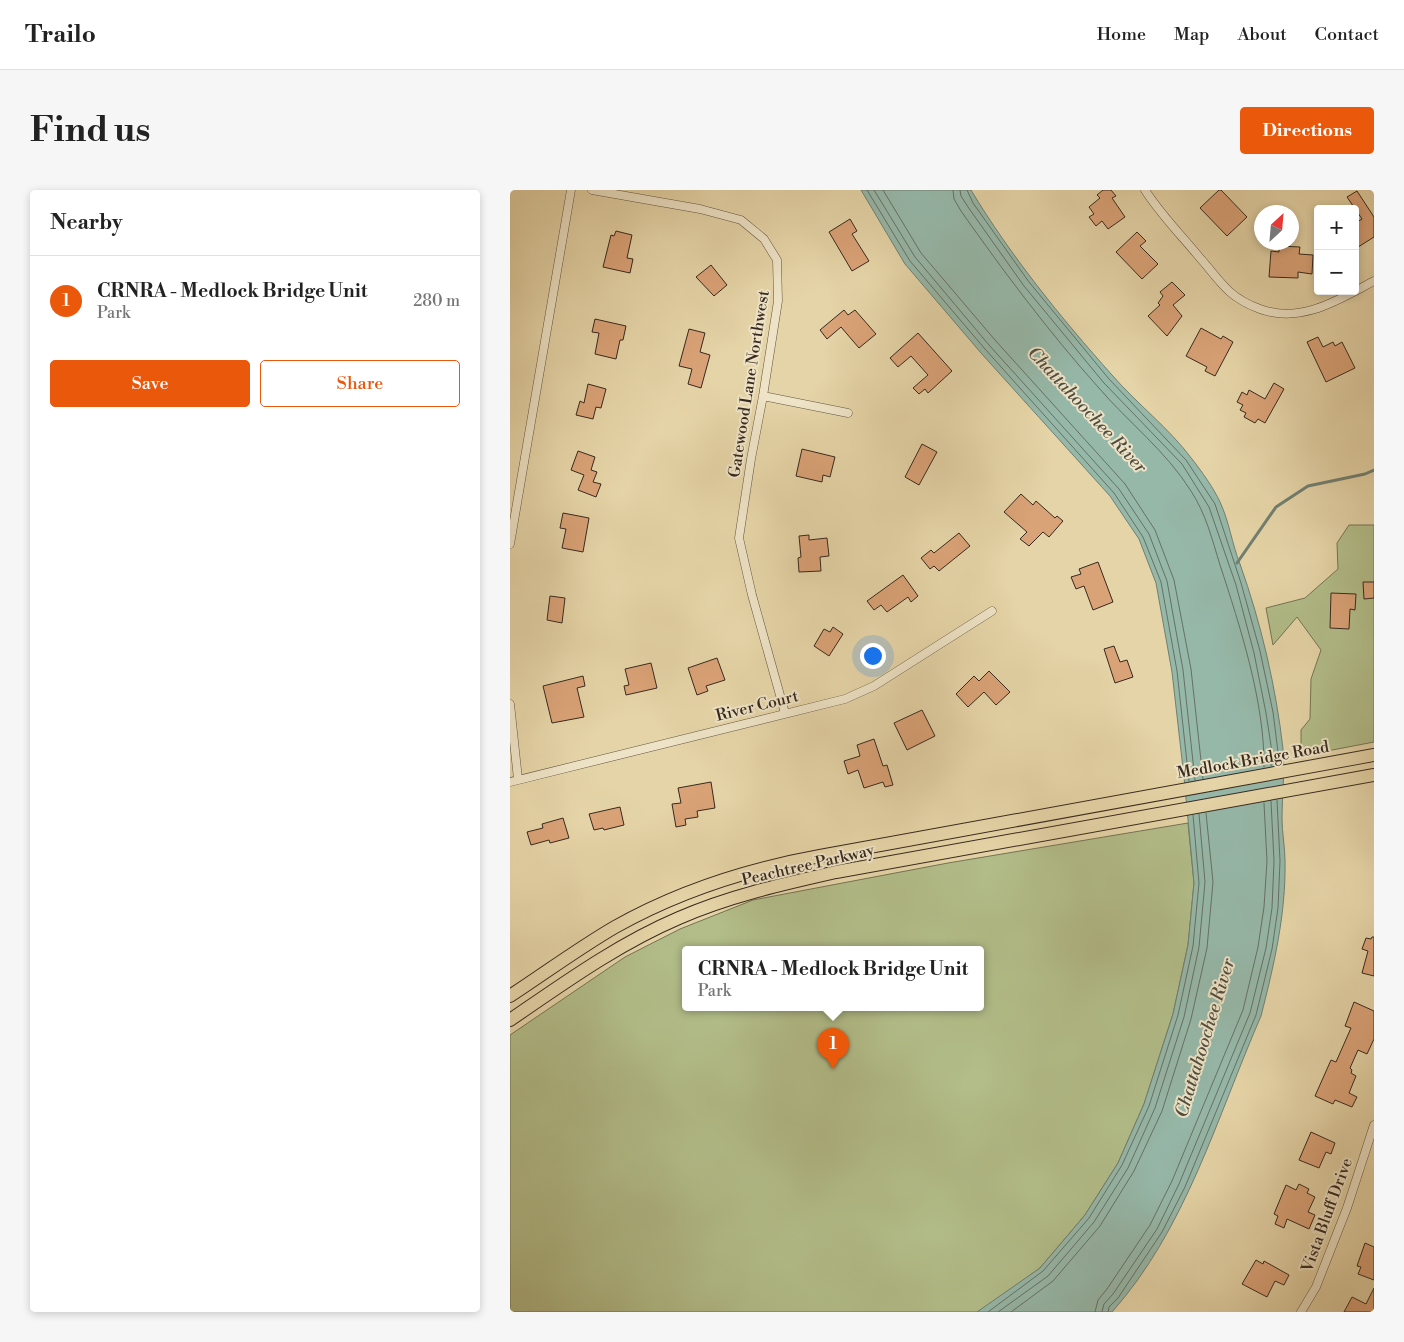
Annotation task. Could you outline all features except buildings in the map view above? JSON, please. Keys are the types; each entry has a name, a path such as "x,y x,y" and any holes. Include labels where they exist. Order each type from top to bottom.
{"highway":[{"name":"Medlock Bridge Road","path":"1138,797 1374,755"},
{"name":"Peachtree Parkway","path":"510,1020 588,968 656,929 704,908 755,892 836,872 1374,775"},
{"name":"Peachtree Parkway","path":"510,996 616,927 679,896 742,874 801,859 1138,797"}],"street":[{"path":"510,544 570,190"},
{"name":"Gatewood Lane Northwest","path":"592,190 724,215 741,220 764,239 777,260 778,301 764,396 751,459 739,538 752,595 785,713"},
{"path":"1145,190 1230,293 1248,304 1268,312 1288,314 1308,312 1329,305 1374,282"},
{"path":"764,396 848,412"},
{"name":"River Court","path":"514,781 845,699 874,686 992,612"},
{"path":"510,704 514,781"},
{"name":"Vista Bluff Drive","path":"1301,1312 1316,1287 1344,1217 1374,1126"}],"green space":[{"path":"1349,525 1374,525 1374,742 1301,756 1301,730 1310,719 1311,679 1321,650 1297,617 1273,645 1266,608 1305,598 1338,569 1337,543"},
{"path":"1188,823 1194,883 1188,945 1173,1014 1144,1104 1118,1163 1085,1215 1040,1268 977,1312 510,1312 510,1035 625,957 680,929 753,900 948,863"}],"water":[{"name":"Chattahoochee River","path":"861,190 971,190 1002,238 1055,309 1122,386 1183,448 1211,485 1226,517 1255,609 1267,655 1283,749 1282,819 1285,861 1284,900 1270,978 1261,1016 1198,1171 1160,1245 1138,1280 1112,1312 977,1312 1040,1268 1085,1215 1118,1163 1144,1104 1173,1014 1188,945 1194,883 1172,672 1156,583 1139,539 1110,496 981,353 905,264"}],"waterway":[{"path":"1237,563 1276,507 1308,486 1365,474 1374,470"}],"place":[{"name":"CRNRA - Medlock Bridge Unit","path":"833,1069"}]}
